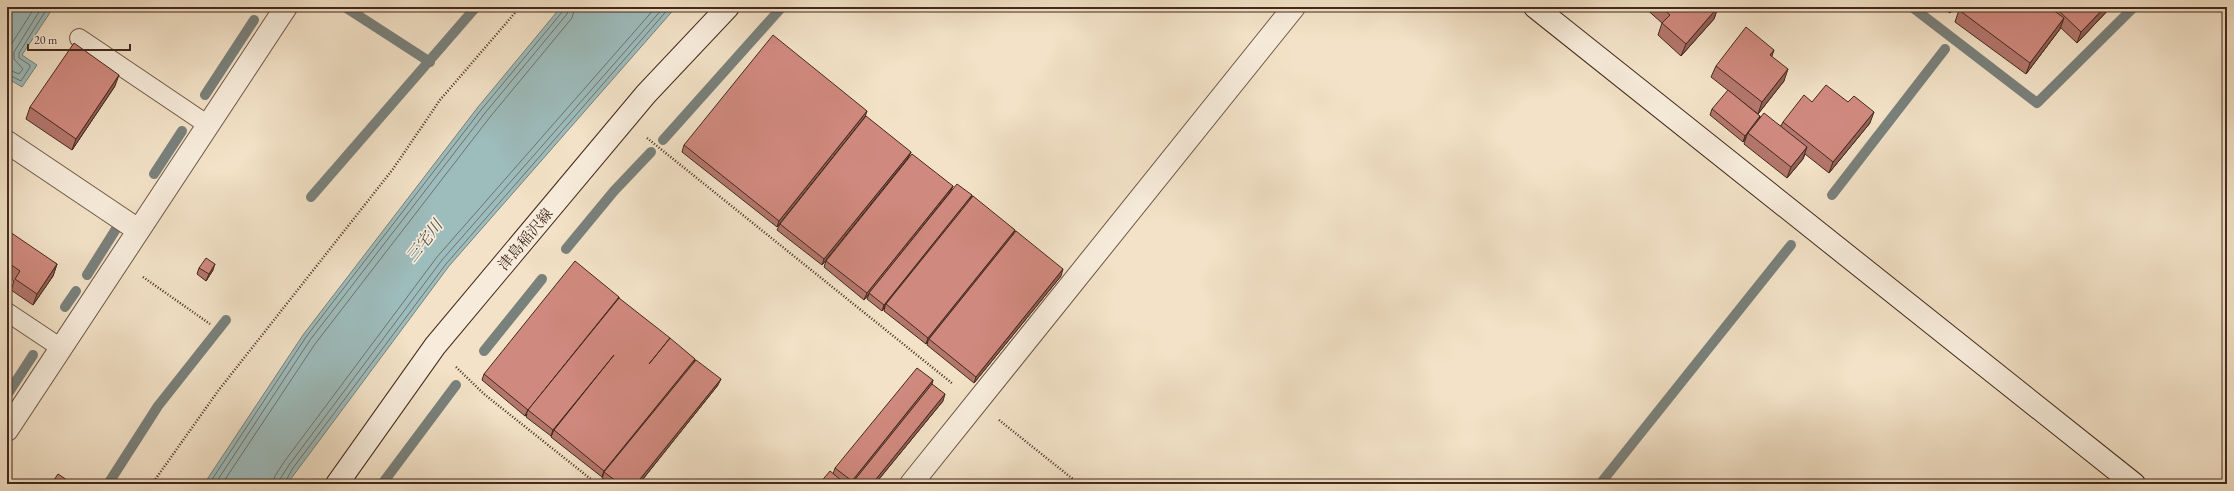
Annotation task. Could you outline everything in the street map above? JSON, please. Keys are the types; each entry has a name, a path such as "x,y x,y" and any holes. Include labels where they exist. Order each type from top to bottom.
{"street":[{"path":"7,430 286,7"},
{"name":"津島稲沢線","path":"338,484 435,346 646,94 728,7"},
{"path":"911,484 1294,7"},
{"path":"1535,7 2134,484"},
{"path":"7,142 138,230"}],"lane":[{"path":"79,38 208,125"},
{"path":"7,312 61,348"}],"path":[{"path":"152,484 218,391 393,169 440,100 520,7"},
{"path":"625,120 1079,484"},
{"path":"119,260 210,324"},
{"path":"435,346 484,394 596,484"}],"water":[{"path":"7,7 53,8 22,55 37,65 22,87 7,78"},
{"name":"三宅川","path":"561,7 676,7 449,266 287,484 204,484 303,335 478,107"}],"building":[{"path":"1661,7 1718,7 1686,44 1662,23 1670,15"},
{"path":"1962,7 2049,7 2064,18 2030,63 1959,10"},
{"path":"2105,7 2081,32 2056,8"},
{"path":"1746,27 1774,50 1770,55 1788,69 1762,102 1716,66"},
{"path":"773,35 867,111 779,221 684,145"},
{"path":"74,43 119,75 76,139 30,107"},
{"path":"1826,85 1848,102 1854,96 1874,112 1833,162 1783,122 1804,95 1812,102"},
{"path":"1728,90 1760,116 1745,136 1712,109"},
{"path":"1764,113 1807,147 1791,167 1748,133"},
{"path":"866,116 911,152 824,259 780,224"},
{"path":"912,154 953,186 867,293 826,261"},
{"path":"957,184 972,195 884,305 869,293"},
{"path":"973,196 1015,230 928,338 886,304"},
{"path":"1016,231 1063,269 976,377 929,339"},
{"path":"10,232 57,264 37,294 15,279 20,271 7,262 7,236"},
{"path":"206,258 215,264 209,274 199,268"},
{"path":"575,261 619,297 528,410 484,374"},
{"path":"619,298 695,359 604,471 554,430 614,355 553,430 528,410"},
{"path":"696,360 721,379 636,484 620,484 604,472"},
{"path":"917,368 933,380 852,481 835,468"},
{"path":"932,384 945,394 872,484 855,484 853,482"},
{"path":"830,471 846,484 819,484"},
{"path":"58,474 73,484 60,484 54,480"}],"waterway":[{"path":"345,7 430,62"},
{"path":"311,197 476,7"},
{"path":"663,140 782,7"},
{"path":"1912,7 2037,103 2134,7"},
{"path":"205,95 254,20"},
{"path":"1832,195 1945,49"},
{"path":"154,174 182,131"},
{"path":"566,249 614,191 651,152"},
{"path":"87,275 116,229"},
{"path":"1600,484 1791,245"},
{"path":"484,351 542,279"},
{"path":"65,307 76,291"},
{"path":"108,484 158,406 226,320"},
{"path":"7,395 33,355"},
{"path":"382,484 456,385"}]}
